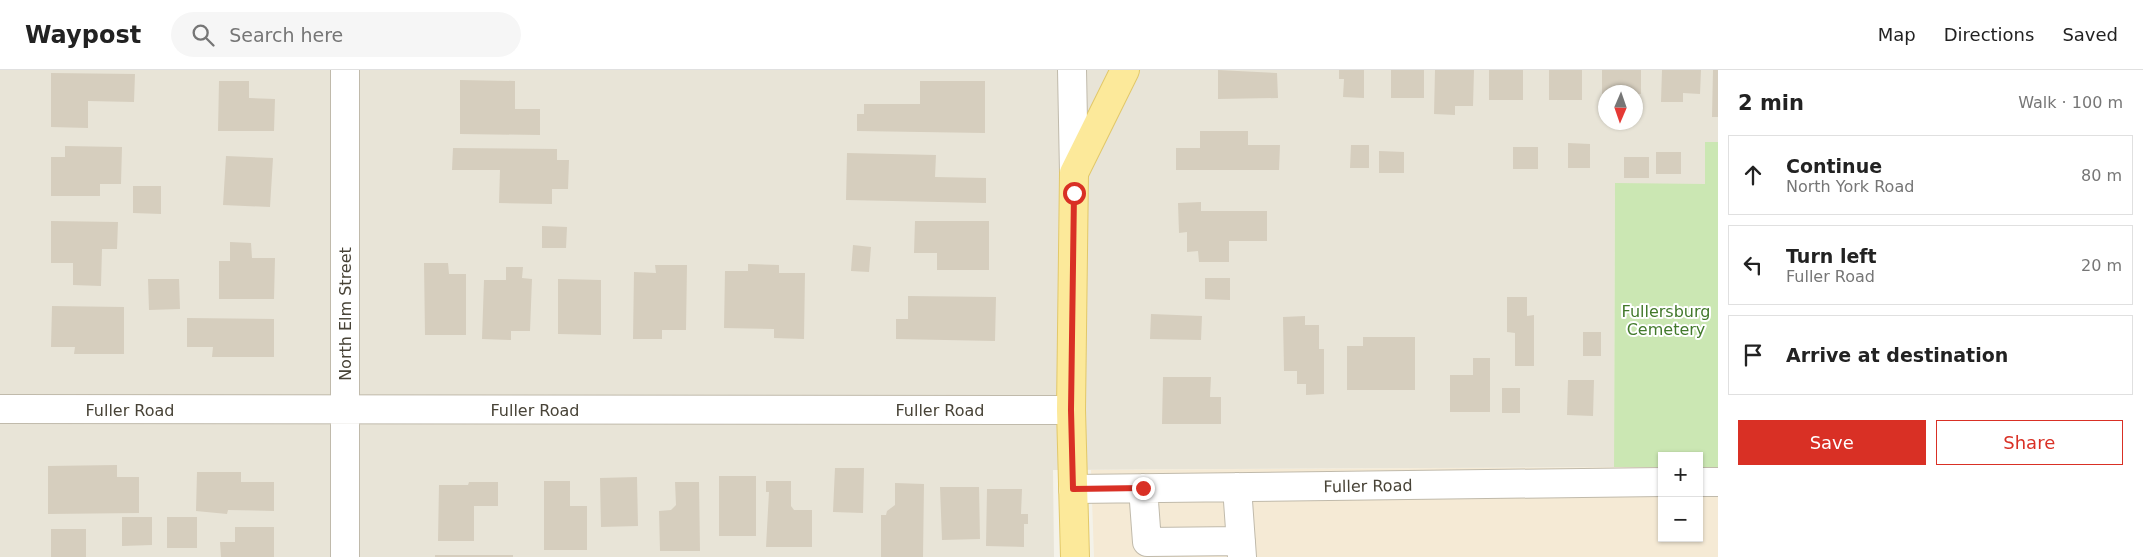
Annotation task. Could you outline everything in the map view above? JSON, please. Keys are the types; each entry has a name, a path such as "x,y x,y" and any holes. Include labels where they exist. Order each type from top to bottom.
{"main road":[{"path":"1075,557 1071,410 1074,173 1125,70"}],"street":[{"name":"North Elm Street","path":"345,70 345,557"},
{"path":"1072,70 1074,173"},
{"name":"Fuller Road","path":"0,409 1071,410"},
{"name":"Fuller Road","path":"1073,489 1658,482"},
{"path":"1703,482 1718,482"},
{"path":"1143,488 1147,542 1241,549 1237,487"}],"shaded area":[{"path":"0,70 1718,70 1718,142 1705,142 1705,184 1615,184 1614,467 1053,470 1054,557 0,557"},
{"path":"1658,467 1658,542 1703,542 1703,468 1718,468 1718,557 1094,557 1091,470"}],"green space":[{"name":"Fullersburg Cemetery","path":"1705,142 1718,142 1718,468 1703,468 1703,452 1658,452 1658,467 1614,467 1615,183 1705,184"}],"building":[{"path":"1218,70 1277,73 1278,98 1218,99"},
{"path":"1339,70 1364,70 1364,98 1343,97 1344,79 1339,79"},
{"path":"1391,70 1424,70 1424,98 1391,98"},
{"path":"1435,70 1474,70 1473,106 1455,106 1455,115 1434,114"},
{"path":"1489,70 1523,70 1523,100 1489,100"},
{"path":"1549,70 1582,70 1582,100 1549,100"},
{"path":"1602,70 1641,70 1641,85 1602,85"},
{"path":"1662,70 1701,70 1700,94 1683,93 1683,102 1661,102"},
{"path":"1713,70 1718,70 1718,117 1712,117"},
{"path":"51,73 135,74 134,102 88,101 88,128 51,127"},
{"path":"460,80 515,81 515,109 540,109 540,135 460,134"},
{"path":"219,81 249,81 249,98 275,99 274,131 218,131"},
{"path":"920,81 985,81 985,133 857,131 857,114 864,114 864,104 920,104"},
{"path":"1200,131 1248,131 1248,145 1280,145 1279,170 1176,170 1176,148 1200,148"},
{"path":"1568,143 1590,144 1590,168 1568,168"},
{"path":"1351,145 1369,145 1369,168 1350,168"},
{"path":"65,146 122,147 121,184 100,184 100,196 51,196 51,157 65,157"},
{"path":"1513,147 1538,147 1538,169 1513,169"},
{"path":"453,148 557,149 557,160 569,160 568,189 552,189 552,204 499,203 500,170 452,170"},
{"path":"1379,151 1404,152 1404,173 1379,173"},
{"path":"1656,152 1681,152 1681,174 1656,174"},
{"path":"847,153 936,155 935,177 986,178 986,203 846,200"},
{"path":"226,156 273,158 270,207 223,205"},
{"path":"1624,157 1649,157 1649,178 1624,178"},
{"path":"133,186 161,186 161,214 133,213"},
{"path":"1201,202 1201,211 1267,211 1267,241 1229,241 1229,262 1199,262 1198,251 1187,252 1187,232 1179,233 1178,203"},
{"path":"51,221 118,222 117,249 102,249 101,286 73,285 73,263 51,263"},
{"path":"915,221 989,221 989,270 937,270 937,253 914,253"},
{"path":"542,226 567,227 566,248 542,248"},
{"path":"230,242 251,243 252,258 275,258 274,299 219,299 219,261 230,261"},
{"path":"853,245 871,247 869,272 851,271"},
{"path":"424,263 448,263 449,274 466,274 466,335 425,335"},
{"path":"748,264 779,265 779,273 805,273 804,339 774,338 774,329 724,328 725,271 748,271"},
{"path":"655,265 687,265 686,330 662,330 662,339 633,339 634,272 656,273"},
{"path":"506,267 523,267 522,278 532,279 530,331 511,331 511,340 482,339 484,280 506,280"},
{"path":"1205,278 1230,278 1230,300 1205,299"},
{"path":"148,279 179,279 180,309 149,310"},
{"path":"558,279 601,280 601,335 558,334"},
{"path":"908,296 996,297 995,341 896,339 896,319 908,319"},
{"path":"1507,297 1527,297 1527,316 1534,315 1534,366 1515,366 1515,333 1507,332"},
{"path":"52,306 124,307 124,354 74,354 75,347 51,347"},
{"path":"1151,314 1202,316 1201,340 1150,339"},
{"path":"1305,316 1305,325 1319,325 1319,349 1324,349 1324,394 1306,395 1306,384 1297,384 1297,371 1284,371 1283,317"},
{"path":"187,318 274,319 274,357 212,357 213,347 187,347"},
{"path":"1583,332 1601,332 1601,356 1583,356"},
{"path":"1363,337 1415,337 1415,390 1347,390 1347,346 1363,346"},
{"path":"1473,358 1490,358 1490,412 1450,412 1450,375 1473,375"},
{"path":"1163,377 1211,377 1210,397 1221,397 1221,424 1162,424"},
{"path":"1568,380 1594,380 1593,416 1567,415"},
{"path":"1502,388 1520,388 1520,413 1502,413"},
{"path":"117,465 117,477 139,477 139,513 48,514 48,466"},
{"path":"835,468 864,468 863,513 833,512"},
{"path":"197,472 241,472 241,482 274,482 274,511 228,510 227,514 196,511"},
{"path":"719,476 756,476 756,536 719,536"},
{"path":"637,477 638,526 601,527 600,478"},
{"path":"544,481 570,481 570,506 587,506 587,550 544,550"},
{"path":"766,481 791,481 791,506 794,510 812,510 812,547 766,547 769,492 766,492"},
{"path":"469,482 498,482 498,506 474,506 474,541 438,541 439,485 468,485"},
{"path":"675,482 699,482 700,551 660,551 659,511 671,510 676,505"},
{"path":"895,483 924,484 923,557 881,557 881,515 886,515 887,511 895,505"},
{"path":"940,487 979,487 980,539 942,540"},
{"path":"987,489 1022,489 1021,514 1028,514 1028,524 1024,524 1024,547 986,546"},
{"path":"122,517 152,517 152,545 122,546"},
{"path":"167,517 197,517 197,548 167,548"},
{"path":"235,527 274,527 274,557 221,557 220,542 235,542"},
{"path":"51,529 86,529 86,557 51,557"},
{"path":"435,555 513,555 513,557 435,557"}],"route":[{"path":"1074,193 1071,410 1073,489 1143,488"}]}
